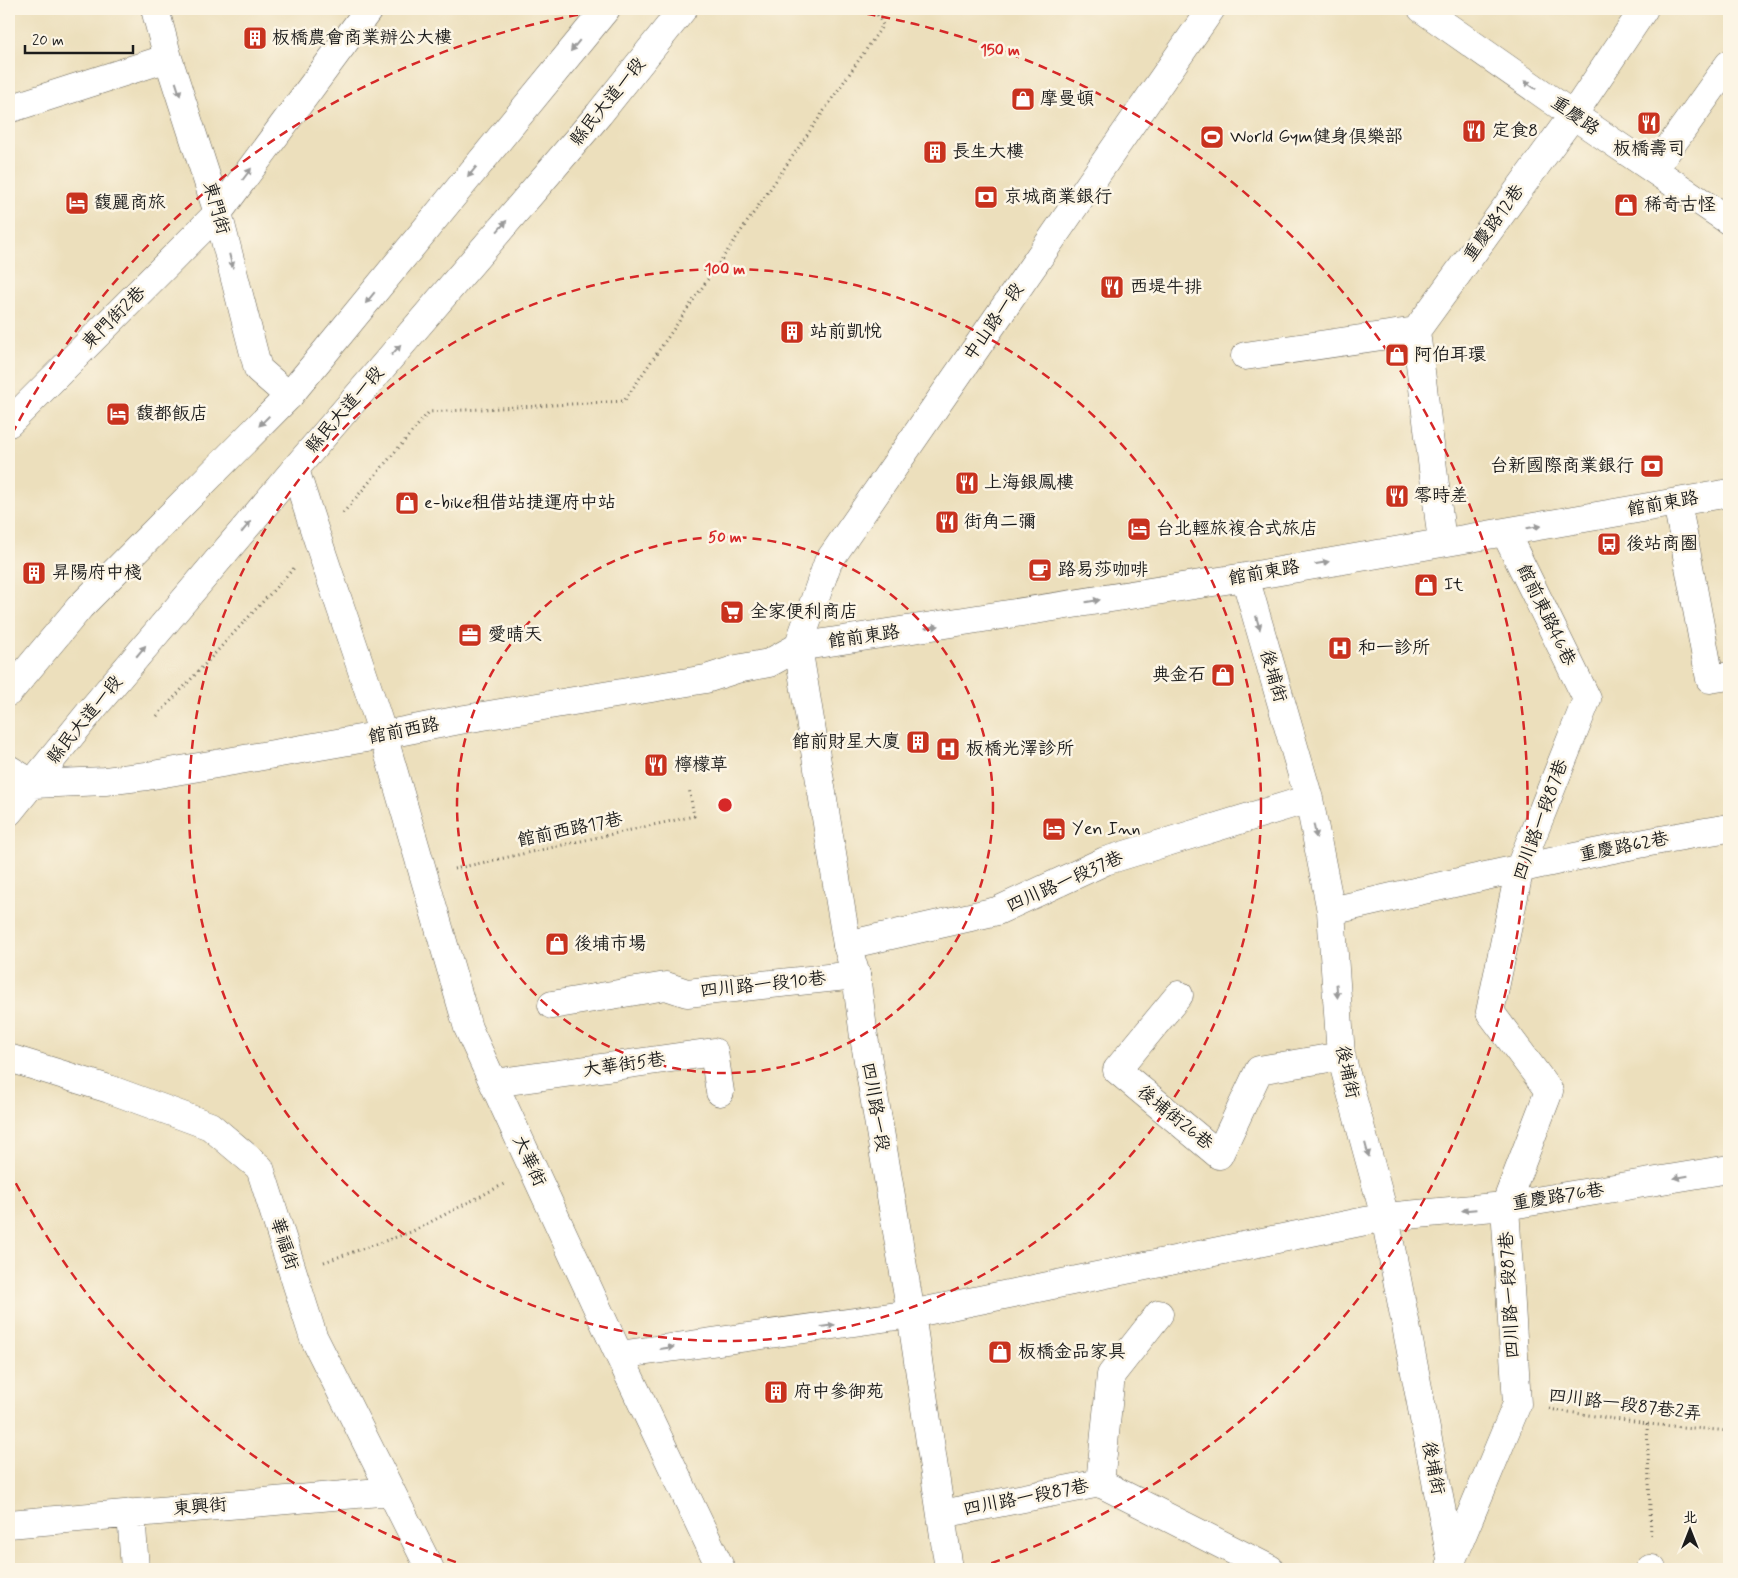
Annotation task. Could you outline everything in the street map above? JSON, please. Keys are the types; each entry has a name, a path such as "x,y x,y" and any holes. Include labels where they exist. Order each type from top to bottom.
{"street":[{"name":"東門街","path":"156,9 168,58 218,213 258,370 289,396"},
{"name":"東門街2巷","path":"9,423 218,213 370,9"},
{"path":"9,692 80,608 289,396 606,9"},
{"name":"縣民大道一段","path":"9,812 94,707 294,469 598,114 683,9"},
{"name":"中山路一段","path":"798,647 828,562 1211,9"},
{"name":"重慶路","path":"1422,9 1729,221"},
{"name":"重慶路12巷","path":"1416,331 1573,115 1644,9"},
{"path":"9,109 168,58"},
{"path":"1654,170 1729,64"},
{"path":"1245,356 1416,331 1442,542"},
{"name":"大華街","path":"294,469 317,543 383,735 468,1028 619,1355 721,1569"},
{"name":"館前東路","path":"798,647 1245,577 1729,493"},
{"path":"1678,502 1720,678"},
{"name":"館前東路46巷","path":"1505,532 1587,699"},
{"name":"後埔街","path":"1245,577 1309,799 1331,911 1341,1056 1385,1217 1452,1566"},
{"name":"館前西路","path":"33,784 105,781 147,776 466,719 706,679 737,669 769,663 798,647"},
{"name":"四川路一段","path":"798,647 847,945 856,975 864,1037 911,1314 949,1569"},
{"name":"四川路一段87巷","path":"1452,1566 1517,1404 1505,1206 1549,1091 1490,1012 1520,868 1587,699"},
{"path":"9,768 33,784"},
{"name":"四川路一段37巷","path":"847,945 997,911 1105,861 1309,799"},
{"name":"重慶路62巷","path":"1331,911 1520,868 1658,840 1729,828"},
{"name":"四川路一段10巷","path":"552,1004 666,986 687,993 856,975"},
{"name":"後埔街26巷","path":"1179,995 1117,1070 1219,1155 1259,1070 1341,1056"},
{"name":"大華街5巷","path":"494,1084 714,1052 720,1092"},
{"name":"華福街","path":"9,1058 109,1089 210,1126 260,1168 314,1336 430,1569"},
{"name":"重慶路76巷","path":"619,1355 911,1314 1385,1217 1505,1206 1729,1169"},
{"path":"1100,1484 1111,1376 1159,1314"},
{"name":"四川路一段87巷","path":"942,1514 1100,1484 1270,1569"},
{"name":"東興街","path":"9,1524 391,1491"},
{"path":"131,1513 135,1569"}],"path":[{"path":"157,716 317,543 429,412 624,401 883,25 874,9"},
{"name":"館前西路17巷","path":"423,876 694,816 689,788"},
{"path":"293,1272 411,1232 533,1168"},
{"name":"四川路一段87巷2弄","path":"1517,1404 1647,1424 1729,1431"},
{"path":"1647,1424 1651,1569"}],"place":[{"name":"板橋農會商業辦公大樓","path":"255,38"},
{"name":"摩曼頓","path":"1023,99"},
{"name":"板橋壽司","path":"1649,123"},
{"name":"定食8","path":"1474,131"},
{"name":"World Gym健身俱樂部","path":"1212,137"},
{"name":"長生大樓","path":"935,152"},
{"name":"京城商業銀行","path":"986,197"},
{"name":"馥麗商旅","path":"77,203"},
{"name":"稀奇古怪","path":"1626,205"},
{"name":"西堤牛排","path":"1112,287"},
{"name":"站前凱悅","path":"792,332"},
{"name":"阿伯耳環","path":"1397,355"},
{"name":"馥都飯店","path":"118,414"},
{"name":"台新國際商業銀行","path":"1652,466"},
{"name":"上海銀鳳樓","path":"967,483"},
{"name":"零時差","path":"1397,496"},
{"name":"e-bike租借站捷運府中站","path":"407,503"},
{"name":"街角二彌","path":"947,522"},
{"name":"台北輕旅複合式旅店","path":"1139,529"},
{"name":"後站商圈","path":"1609,544"},
{"name":"路易莎咖啡","path":"1040,570"},
{"name":"昇陽府中棧","path":"34,573"},
{"name":"It","path":"1426,585"},
{"name":"全家便利商店","path":"732,612"},
{"name":"愛晴天","path":"470,635"},
{"name":"和一診所","path":"1340,648"},
{"name":"典金石","path":"1223,675"},
{"name":"館前財星大廈","path":"918,742"},
{"name":"板橋光澤診所","path":"948,749"},
{"name":"檸檬草","path":"656,765"},
{"name":"Yen Inn","path":"1054,829"},
{"name":"後埔市場","path":"557,944"},
{"name":"板橋金品家具","path":"1000,1352"},
{"name":"府中參御苑","path":"776,1392"}]}
